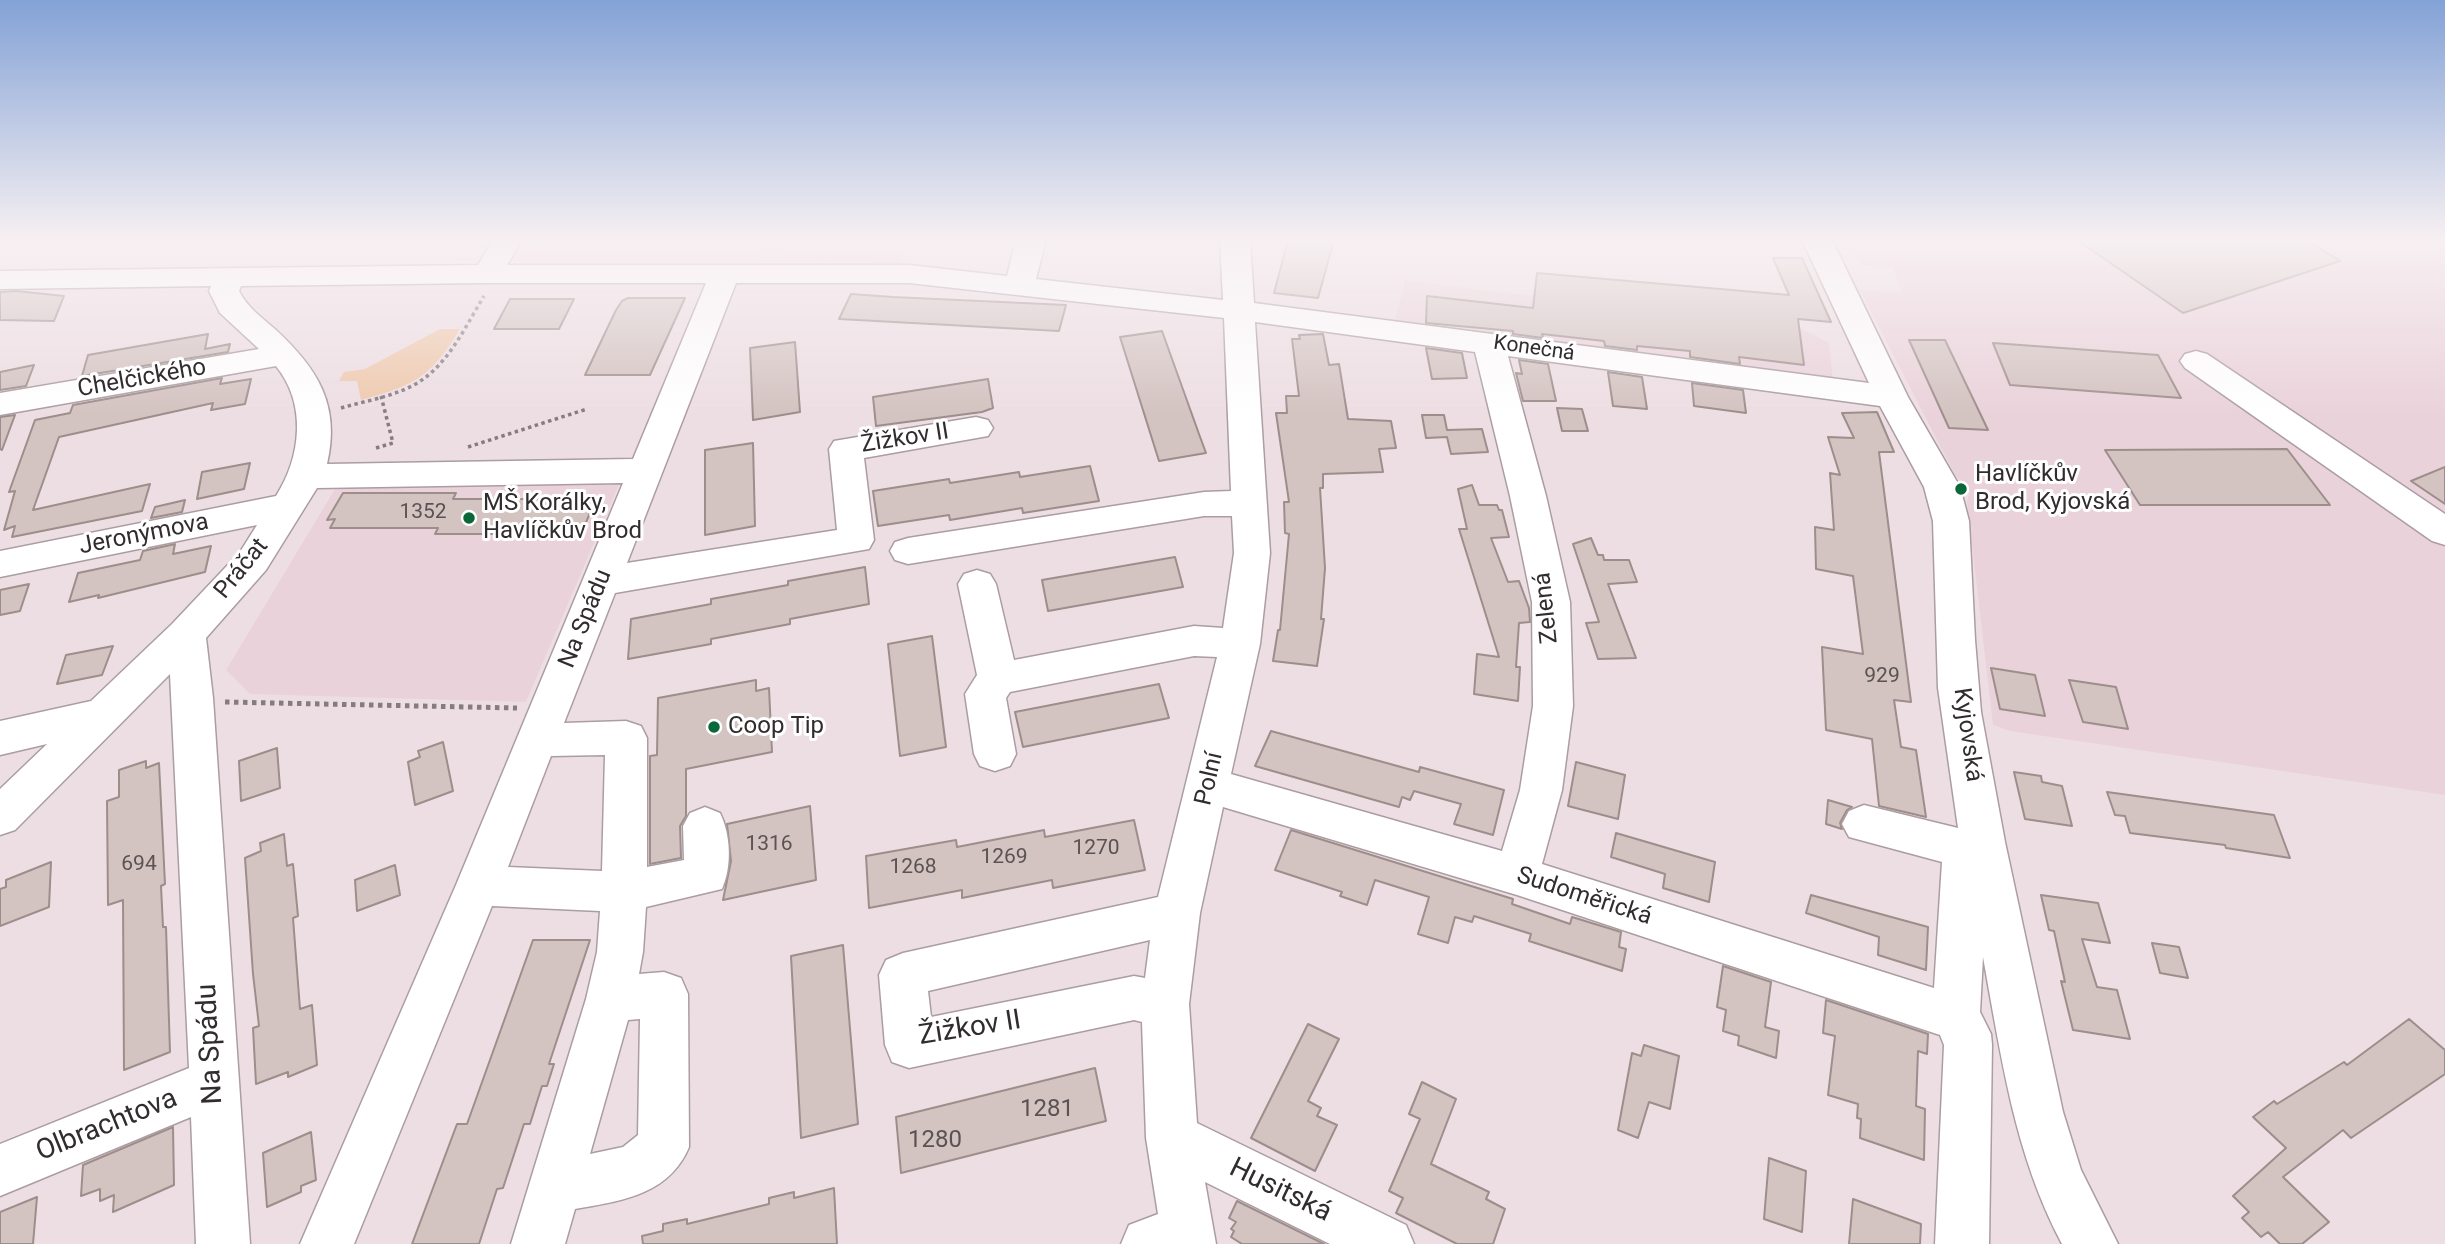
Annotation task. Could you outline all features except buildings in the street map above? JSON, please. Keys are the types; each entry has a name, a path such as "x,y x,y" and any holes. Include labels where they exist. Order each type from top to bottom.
{"street":[{"name":"Práčat","path":"0,817 186,634 253,561 298,491 313,452 313,416 309,391 284,355 232,306 228,298"},
{"name":"Na Spádu","path":"327,1244 478,885 715,298"},
{"name":"Konečná","path":"1130,298 1892,397"},
{"path":"1239,298 1240,312"},
{"name":"Kyjovská","path":"1845,298 1892,397 1942,487 1949,509 1961,709 1976,852 2038,1120 2060,1189 2091,1244"},
{"name":"Polní","path":"1175,1240 1165,1004 1177,913 1240,644 1252,553 1240,312"},
{"name":"Zelená","path":"1489,343 1528,496 1551,602 1553,706 1541,790 1517,875"},
{"name":"Chelčického","path":"0,404 284,355"},
{"path":"2196,361 2445,532"},
{"name":"Žižkov II","path":"602,581 856,540 846,449 976,428"},
{"name":"Jeronýmova","path":"0,565 298,491 645,471"},
{"path":"908,551 1204,505 1251,503"},
{"path":"977,584 998,679"},
{"name":"Na Spádu","path":"186,634 193,698 223,1244"},
{"path":"995,754 985,694 998,679 1195,641 1240,644"},
{"path":"0,738 104,715"},
{"path":"538,1244 610,999 620,952 624,892 626,738 543,724"},
{"name":"Sudoměřická","path":"1209,785 1517,875 1956,1018"},
{"path":"1864,824 1976,852 1956,1018 1967,1034 1968,1045 1962,1244"},
{"path":"478,885 624,892 706,875 705,826"},
{"name":"Žižkov II","path":"1165,1004 1134,998 909,1045 903,975 1177,913"},
{"path":"555,1186 609,1177 637,1169 663,1147 664,994 610,999"},
{"name":"Olbrachtova","path":"0,1170 213,1083"},
{"name":"Husitská","path":"1172,1138 1387,1244"}],"path":[{"path":"338,409 416,383 437,367 478,298"},
{"path":"369,450 393,443 381,396"},
{"path":"461,449 587,409"},
{"path":"193,698 238,704 543,724"}],"shaded area":[{"path":"1401,298 1553,298 1796,326 1829,343 1833,380 1395,322"},
{"path":"1864,298 2445,298 2445,795 2010,731 1993,725 1967,502 1970,491 1955,475"},
{"path":"440,329 460,329 430,369 408,384 361,400 357,381 339,381 344,372 365,369"},
{"path":"620,482 526,702 250,694 226,670 338,484"}],"place":[{"name":"Havlíčkův Brod, Kyjovská","path":"1961,489"},
{"name":"MŠ Korálky, Havlíčkův Brod","path":"469,518"},
{"name":"Coop Tip","path":"714,727"}]}
